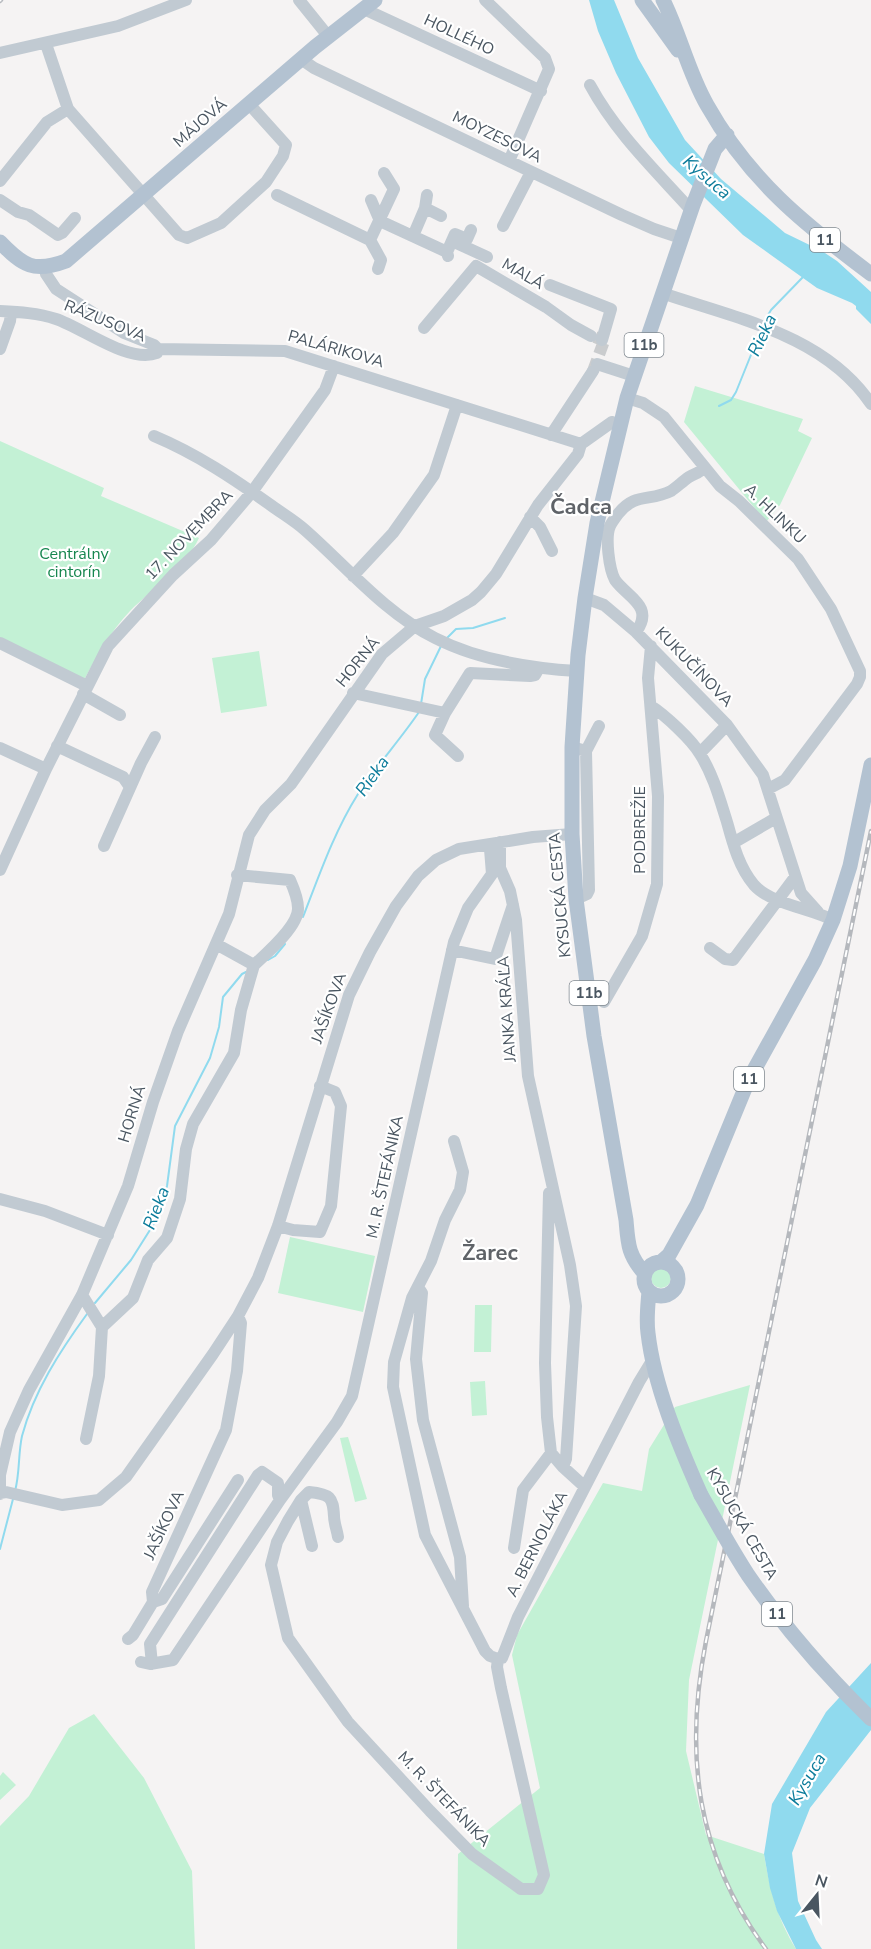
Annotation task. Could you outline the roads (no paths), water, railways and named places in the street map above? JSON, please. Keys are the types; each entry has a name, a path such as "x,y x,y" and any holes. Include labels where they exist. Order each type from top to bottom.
{"main road":[{"name":"11","path":"642,0 687,62"},
{"name":"11","path":"663,0 687,62 707,105 755,174 810,228 871,274"},
{"name":"MÁJOVÁ","path":"45,268 66,261 328,36 369,4"},
{"name":"11b","path":"577,671 585,598 601,504 627,398 692,208 715,149 727,135"},
{"path":"0,242 25,263 45,268"},
{"name":"KYSUCKÁ CESTA","path":"577,671 579,749 572,834 576,899 594,1036 630,1253 634,1262 658,1267 644,1283 656,1293 647,1322 660,1386 679,1442 702,1494 738,1558 767,1602 812,1657 871,1719"},
{"name":"11","path":"656,1293 668,1295 675,1288 678,1279 658,1267 669,1255 697,1205 748,1081 815,960 833,920 850,866 871,765"}],"street":[{"path":"0,53 118,26 186,0"},
{"path":"299,0 328,36"},
{"path":"485,0 545,58 549,69 509,162"},
{"name":"HOLLÉHO","path":"369,4 541,91"},
{"path":"46,44 68,109 143,196 179,235 187,238 221,223 266,182 283,156 286,145 250,105"},
{"name":"MOYZESOVA","path":"301,59 314,68 509,162 622,215 681,238"},
{"path":"590,85 615,126 651,168 692,208"},
{"path":"0,181 47,122 68,109"},
{"path":"503,226 531,172"},
{"path":"370,240 394,189 384,173"},
{"path":"277,195 343,222 370,240 381,260 378,269"},
{"path":"413,236 425,208 427,195"},
{"path":"0,200 18,212 29,215 58,235 75,218"},
{"path":"371,200 380,220 449,250 487,257"},
{"path":"425,208 441,216"},
{"path":"449,250 455,234 470,237"},
{"name":"MALÁ","path":"424,328 476,266 596,338 611,309 550,285"},
{"name":"PALÁRIKOVA","path":"45,268 48,278 56,289 124,333 154,345 158,349 285,351 551,435 579,449"},
{"path":"662,293 761,326 803,345 839,368 853,381 871,404"},
{"path":"0,349 10,321 5,311"},
{"name":"RÁZUSOVA","path":"5,311 37,314 57,319 131,354 149,356 157,353 158,349"},
{"name":"17. NOVEMBRA","path":"0,870 57,746 108,646 173,575 211,540 252,492 325,390 334,366"},
{"path":"551,435 595,368 634,376"},
{"name":"A. HLINKU","path":"627,398 648,405 664,417 720,486 783,543 808,572 831,609 857,664 860,674 857,684 785,780 768,789"},
{"path":"353,576 393,533 434,475 457,405"},
{"path":"579,449 612,422"},
{"path":"154,436 182,448 252,492 304,529 353,576 415,626 434,638 494,659 539,668 577,671"},
{"name":"HORNÁ","path":"1,1493 0,1474 10,1432 29,1390 82,1294 128,1186 153,1102 178,1031 229,914 244,847 256,821 291,784 381,654 415,626 444,616 472,600 496,574 530,517 579,449"},
{"name":"KUKUČÍNOVA","path":"636,632 642,623 642,611 637,601 615,579 612,572 608,551 610,526 628,502 669,492 690,476 699,473 703,466"},
{"path":"530,517 540,526 552,551"},
{"name":"KUKUČÍNOVA","path":"585,598 604,605 636,632 727,725 758,767 768,789 801,893 818,912"},
{"path":"0,644 85,690 120,715"},
{"name":"PODBREŽIE","path":"604,1002 642,936 657,884 658,796 648,678 651,646"},
{"path":"458,756 435,735 445,713 470,673 530,676 535,675 539,668"},
{"path":"353,693 445,713"},
{"path":"651,706 661,712 700,753 719,796 742,868 755,887 777,900 818,912 833,920"},
{"name":"KUKUČÍNOVA","path":"700,753 727,725"},
{"path":"576,899 590,890 579,749 599,726"},
{"path":"105,846 130,787 155,737"},
{"path":"57,746 123,777 130,787"},
{"path":"0,748 46,769"},
{"path":"733,843 776,818"},
{"name":"JAŠÍKOVA","path":"1,1493 62,1505 99,1500 126,1477 238,1316 258,1278 278,1226 349,995 370,952 411,885 424,870 443,855 459,849 495,846 533,837 572,834"},
{"name":"JANKA KRÁĽA","path":"495,846 513,905 528,1076 570,1265 576,1306 566,1459 563,1467"},
{"name":"M. R. ŠTEFÁNIKA","path":"280,1500 278,1483 262,1473 258,1475 150,1644 146,1663 173,1660 280,1500 337,1422 352,1396 452,950 468,908 492,874 495,846"},
{"path":"102,1327 133,1298 148,1260 167,1238 180,1199 189,1136 193,1124 234,1053 241,1010 254,965 270,951 292,925 299,911 291,880 237,875"},
{"path":"710,948 725,959 733,960 795,877"},
{"path":"452,950 495,959 513,905"},
{"path":"216,944 254,965"},
{"path":"278,1226 293,1230 320,1232 331,1206 341,1106 326,1065"},
{"path":"320,1086 336,1092"},
{"path":"454,1141 463,1172 460,1190 445,1220 431,1261 412,1298 394,1362 393,1387 425,1535 485,1651 498,1659"},
{"name":"JANKA KRÁĽA","path":"549,1174 545,1363 551,1453"},
{"path":"0,1199 45,1212 108,1235"},
{"path":"418,1287 422,1293 416,1359 423,1420 460,1557 464,1611"},
{"path":"82,1294 102,1327 99,1376 86,1439"},
{"name":"JAŠÍKOVA","path":"238,1316 242,1323 237,1371 226,1430 152,1592 153,1602 162,1599 238,1480"},
{"name":"A. BERNOLÁKA","path":"498,1659 502,1658 518,1617 636,1391 652,1353"},
{"path":"636,1391 647,1386 660,1386"},
{"path":"514,1548 523,1490 551,1453 585,1487"},
{"path":"312,1546 301,1500 309,1492 321,1493 331,1499 335,1508 334,1516 338,1537"},
{"name":"M. R. ŠTEFÁNIKA","path":"301,1500 277,1542 271,1565 288,1638 348,1722 472,1854 521,1889 538,1889 544,1875 501,1688 498,1659"},
{"path":"128,1639 133,1635 153,1602"}],"water":[{"name":"Kysuca","path":"589,0 614,0 638,58 685,140 721,179 785,233 837,261 871,292 871,324 852,303 817,288 743,235 669,163 649,137 616,73 598,31"},
{"name":"Kysuca","path":"871,1663 871,1730 810,1808 792,1853 798,1901 822,1949 796,1949 777,1911 764,1854 772,1804 826,1712"}],"waterway":[{"name":"Rieka","path":"764,322 771,310 803,277"},
{"name":"Rieka","path":"719,406 731,400 736,392 761,330"},
{"name":"Rieka","path":"447,638 456,629 473,628 505,618"},
{"name":"Rieka","path":"421,704 425,679 442,644"},
{"name":"Rieka","path":"303,917 349,809 365,783 419,712"},
{"name":"Rieka","path":"268,960 275,956 285,944"},
{"name":"Rieka","path":"95,1303 131,1260 155,1222 167,1186 175,1126 210,1058 219,1027 223,997 246,972"},
{"name":"Rieka","path":"15,1491 22,1436 33,1403 67,1342 87,1314"},
{"name":"Rieka","path":"0,1549 13,1499"}],"tunnel":[{"path":"593,371 604,341 595,337"}],"railway":[{"path":"766,1949 742,1913 724,1877 710,1840 697,1763 696,1724 699,1683 871,831"}],"district":[{"name":"Čadca","path":"581,507"},
{"name":"Žarec","path":"490,1253"}],"park label":[{"name":"Centrálny cintorín","path":"74,563"}]}
